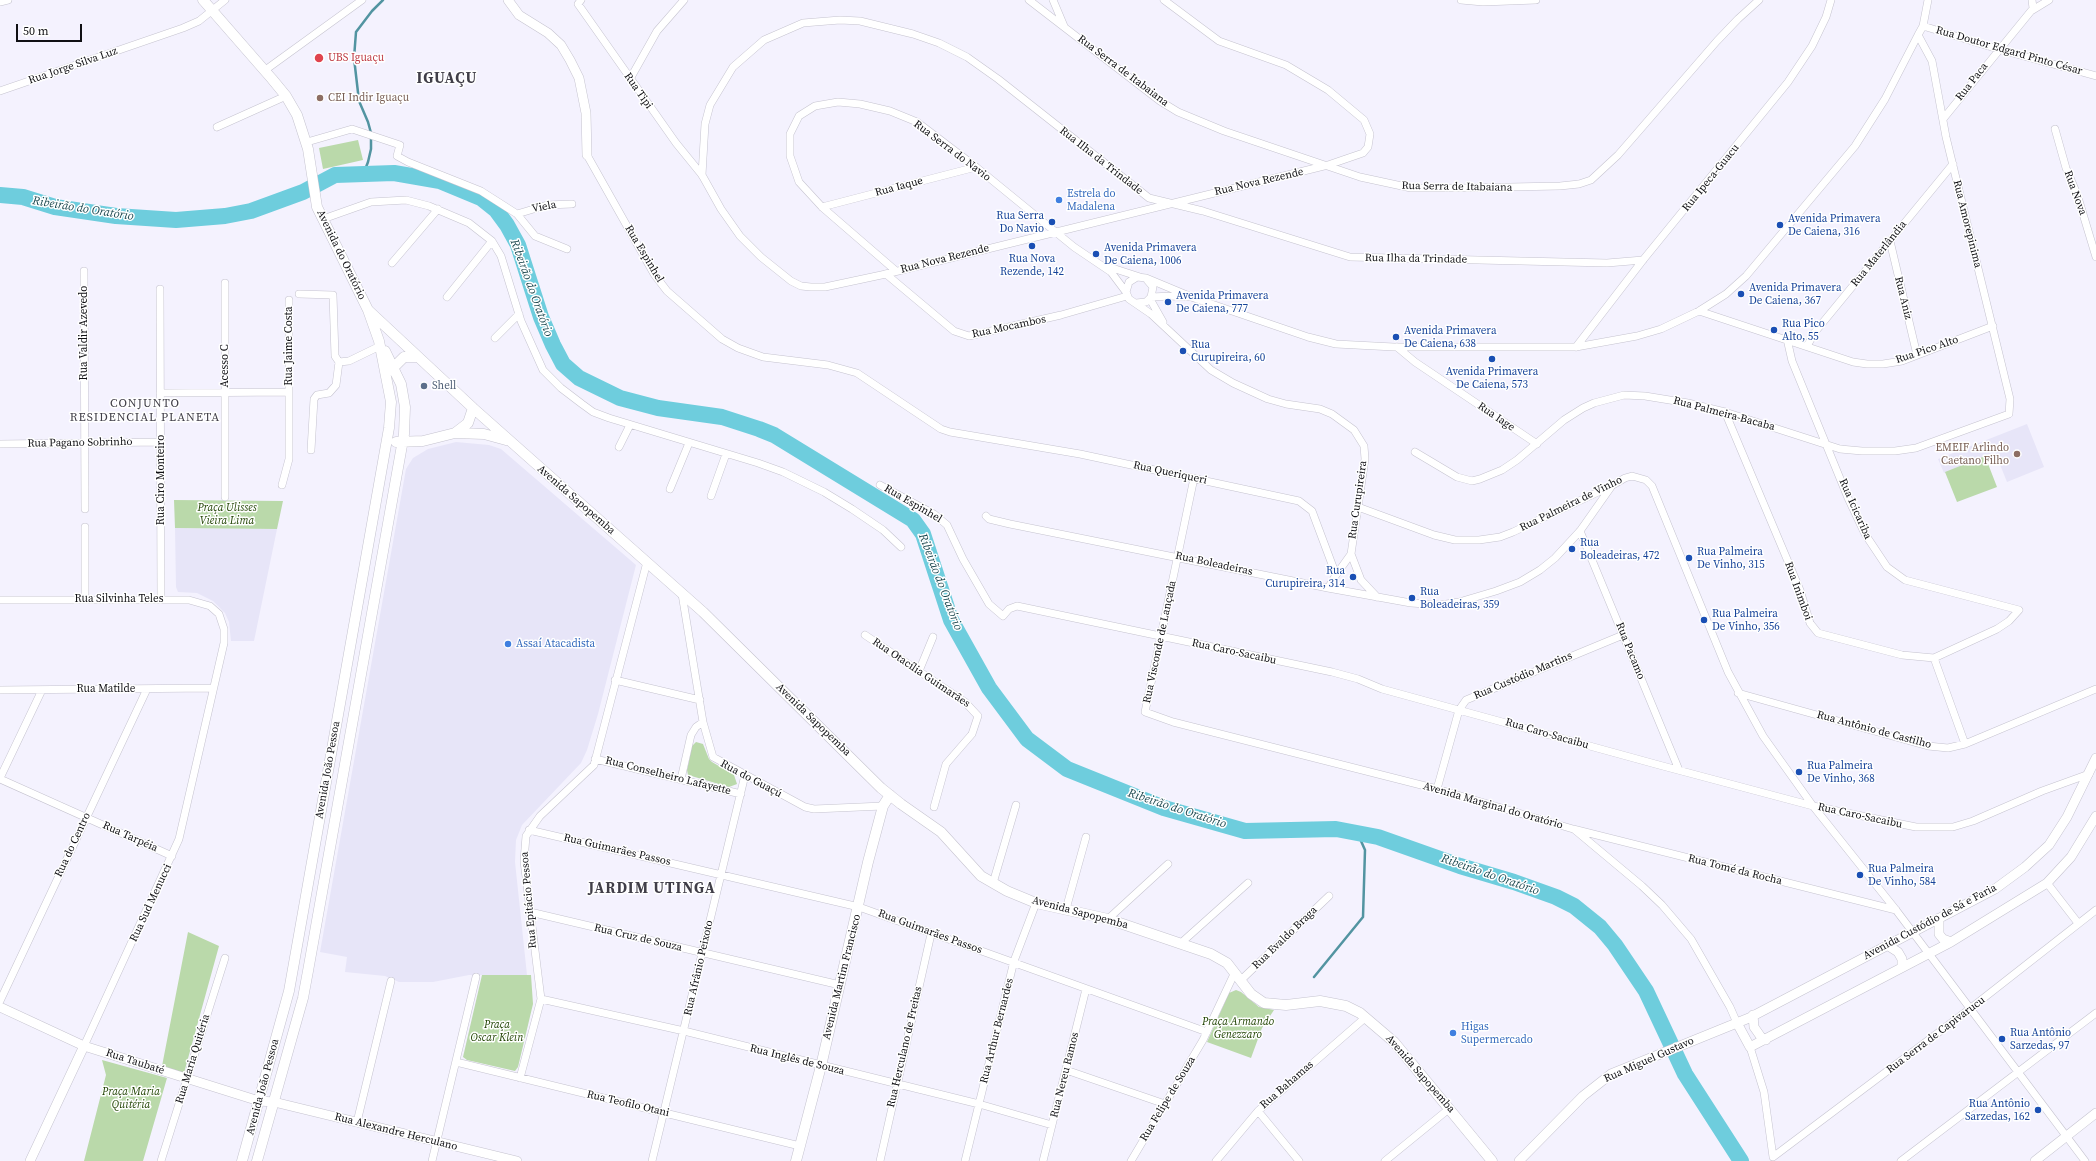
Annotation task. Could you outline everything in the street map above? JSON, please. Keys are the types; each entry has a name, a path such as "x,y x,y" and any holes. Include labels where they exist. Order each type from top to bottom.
{"main road":[{"name":"Avenida do Oratório","path":"203,0 286,96 297,115 307,146 317,207 368,310 380,343 387,375"},
{"name":"Avenida Sapopemba","path":"368,310 509,441 703,612 890,795 941,832 973,869 993,883 1036,903 1108,919 1181,943 1223,960 1238,976 1251,994 1264,1003 1286,1005 1311,1002 1328,1002 1346,1006 1366,1017 1394,1042 1450,1108 1492,1161"},
{"name":"Avenida João Pessoa","path":"257,1161 308,972 402,442 405,407 401,384 380,343"},
{"path":"387,375 393,366 404,357 418,357"},
{"name":"Avenida João Pessoa","path":"242,1161 289,991 389,428 391,402 387,375"},
{"path":"399,461 409,449 423,442 455,433 468,423 473,408"},
{"path":"389,428 392,440 402,442 423,442"},
{"name":"Avenida Sapopemba","path":"455,433 484,434 509,441"},
{"name":"Avenida Martim Francisco","path":"796,1161 821,1066 868,862 883,806 890,795"}],"street":[{"path":"0,2 8,0"},
{"name":"Rua Jorge Silva Luz","path":"0,91 183,28 212,12 225,0"},
{"path":"264,71 362,0"},
{"path":"508,0 519,15 548,33 562,45 570,60 579,78 586,113 588,154"},
{"path":"630,79 657,31 684,0"},
{"name":"Rua Serra de Itabaiana","path":"1029,0 1160,101 1178,112 1224,131 1360,178 1411,188 1560,186 1579,184 1591,180 1618,154 1717,41 1759,0"},
{"path":"1053,0 1064,28"},
{"name":"Rua Nova Rezende","path":"702,174 728,220 740,236 762,257 791,281 801,286 824,287 886,274 1168,203 1328,166 1363,153 1368,147 1370,134 1364,120 1328,90 1286,65 1219,41 1164,0"},
{"path":"1461,0 1483,2 1536,0"},
{"name":"Rua Ipeca-Guacu","path":"1576,347 1643,260 1788,82 1812,46 1826,17 1832,0"},
{"path":"1101,264 1171,287 1194,298 1308,337 1336,344 1397,347 1576,347 1637,336 1661,329 1699,311 1726,294 1746,276 1855,146 1885,99 1923,26 1928,0"},
{"path":"2032,0 2033,8 2049,0"},
{"name":"Rua Tipi","path":"579,2 630,79 676,143 702,174"},
{"name":"Rua Paca","path":"1943,119 2033,8"},
{"name":"Rua Ilha da Trindade","path":"702,174 705,124 710,105 733,67 764,40 782,31 803,23 842,20 876,24 913,34 939,43 967,57 998,79 1149,198 1203,211 1350,257 1607,263 1643,260"},
{"name":"Rua Doutor Edgard Pinto César","path":"1923,26 1998,50 2096,76"},
{"name":"Rua Amorepinima","path":"1918,35 1932,61 1953,164 2010,399 2009,414"},
{"path":"217,127 286,96"},
{"name":"Rua Serra do Navio","path":"896,271 822,208 799,182 791,161 789,146 790,134 799,116 821,104 838,102 860,104 902,116 917,122 976,167 1055,232 1101,264"},
{"path":"307,146 352,129 400,145 397,156 408,162 481,191 517,214 535,236 567,249"},
{"name":"Rua Nova","path":"2056,129 2066,168 2077,194 2096,257"},
{"name":"Rua Espinhel","path":"588,154 654,274 667,291 722,339 750,354 788,361 828,365 857,373 941,430"},
{"name":"Rua Materlândia","path":"1807,346 1815,332 1953,164"},
{"name":"Rua Iaque","path":"822,208 976,167"},
{"path":"323,219 371,202 395,200 418,202 469,223 492,240 501,256 519,314 536,359 552,380 593,412 630,425 769,466 824,492 877,526 901,547"},
{"name":"Viela","path":"517,214 547,204 572,204"},
{"path":"392,263 438,209"},
{"path":"446,297 492,240"},
{"name":"Rua Aniz","path":"1890,241 1917,356"},
{"path":"1101,264 1111,272 1127,294 1136,303 1143,304 1151,298 1172,296 1194,298"},
{"name":"Rua Valdir Azevedo","path":"84,271 85,509"},
{"name":"Rua Mocambos","path":"886,274 954,331 969,336 1061,315 1127,294"},
{"path":"1127,294 1129,282 1134,278 1143,278 1152,287 1151,298"},
{"name":"Acesso C","path":"225,283 225,498"},
{"name":"Rua Ciro Monteiro","path":"160,289 161,600"},
{"path":"299,294 334,295 335,356 339,362 336,385 329,393 317,395 314,399 311,450"},
{"name":"Rua Curupireira","path":"1151,298 1164,326"},
{"name":"Rua Jaime Costa","path":"282,485 289,459 289,300"},
{"name":"Rua Curupireira","path":"1136,303 1164,326 1211,370 1233,383 1274,400 1320,409 1332,414 1354,430 1364,446 1364,459 1350,554 1336,575"},
{"name":"Rua Pico Alto","path":"1699,311 1787,339 1852,362 1868,364 1883,364 1917,356 1992,326"},
{"path":"495,338 519,314"},
{"name":"Rua Icicariba","path":"1787,339 1792,361 1865,534 1887,567 1896,575 1905,580 2019,610 2009,622 1997,629 1934,658"},
{"path":"339,362 349,361 380,343"},
{"name":"Rua Iage","path":"1397,347 1414,362 1537,444"},
{"name":"Rua Jaime Costa","path":"160,393 289,392"},
{"name":"Rua Palmeira-Bacaba","path":"1416,452 1457,477 1472,480 1502,470 1537,444 1564,420 1594,403 1624,395 1674,400 1725,412 1840,449 1862,451 1895,451 1916,448 2009,414"},
{"name":"Rua Inimboi","path":"1725,412 1800,590 1810,623 1814,630 1825,636 1896,653 1934,658"},
{"path":"619,447 630,425"},
{"name":"Rua Queriqueri","path":"941,430 1080,454 1290,498 1306,505 1312,511 1336,575"},
{"name":"Rua Pagano Sobrinho","path":"0,444 161,442"},
{"path":"670,489 686,442"},
{"path":"711,496 726,454"},
{"name":"Rua Palmeira de Vinho","path":"1358,507 1434,535 1455,540 1480,540 1500,537 1513,532 1625,478 1632,476 1642,478 1652,486 1738,693 1763,736 1813,806 1896,910 1971,1008 2066,1138 2085,1161"},
{"name":"Rua Visconde de Lançada","path":"1145,712 1162,637 1194,478"},
{"name":"Rua Espinhel","path":"880,485 941,519 951,532 967,566 989,604 1003,616"},
{"name":"Rua Boleadeiras","path":"986,516 990,519 1010,524 1328,588 1431,605 1452,604 1470,600 1520,582 1540,570 1555,558 1580,531 1611,486"},
{"path":"85,527 85,599"},
{"name":"Rua Pacamo","path":"1580,531 1678,770"},
{"name":"Rua Curupireira","path":"1350,554 1361,580 1377,597"},
{"name":"Rua Epitácio Pessoa","path":"520,1078 541,998 524,852 526,836 540,816 591,770 594,765 647,562"},
{"path":"1328,588 1336,575"},
{"name":"Rua do Guaçú","path":"682,594 703,722 713,757 810,808 883,806"},
{"name":"Rua Silvinha Teles","path":"0,600 189,600 204,603 219,614 224,629"},
{"name":"Rua Caro-Sacaibu","path":"1003,616 1009,609 1017,606 1332,672 1459,710 1813,806 1916,827 1953,826 1984,817 2042,791 2089,774"},
{"name":"Rua Sud Menucci","path":"30,1161 172,856 181,832 212,688 224,643 224,629"},
{"name":"Rua Custódio Martins","path":"1437,789 1459,710 1466,700 1476,694 1623,634"},
{"name":"Rua Otacília Guimarães","path":"865,635 965,702 976,713 978,719 972,734 946,764 934,807"},
{"path":"919,671 933,637"},
{"path":"1934,658 1965,744"},
{"path":"615,680 700,700"},
{"name":"Rua Matilde","path":"0,690 212,688"},
{"name":"Rua do Centro","path":"0,1001 147,689"},
{"name":"Rua Antônio de Castilho","path":"1738,693 1928,746 1948,748 1965,744 2096,689"},
{"path":"0,779 42,690"},
{"name":"Avenida Marginal do Oratório","path":"1145,712 1173,722 1289,750 1437,789 1573,829 1642,886 1679,925 1696,947 1750,1047 1764,1092 1773,1157"},
{"path":"681,779 691,735 696,726 703,722"},
{"name":"Avenida Custódio de Sá e Faria","path":"1737,1022 1754,1015 1995,889 2025,867 2049,844 2066,817 2096,758"},
{"name":"Rua Conselheiro Lafayette","path":"595,759 741,794"},
{"name":"Rua Afrânio Peixoto","path":"652,1161 745,775"},
{"name":"Rua Tarpéia","path":"0,779 172,856"},
{"path":"993,883 1016,805"},
{"path":"1750,1047 1766,1040 1951,942 2047,883 2070,857 2096,816"},
{"name":"Rua Tomé da Rocha","path":"1573,829 1896,910"},
{"name":"Rua Guimarães Passos","path":"529,830 859,906 931,934 1014,961 1086,990 1207,1032"},
{"path":"1066,909 1086,837"},
{"path":"1108,919 1168,864"},
{"path":"1181,943 1248,883"},
{"path":"2047,883 2078,923"},
{"name":"Rua Evaldo Braga","path":"1238,976 1330,896"},
{"name":"Rua Arthur Bernardes","path":"965,1161 1014,961 1036,903"},
{"name":"Rua Serra de Capivarucu","path":"1773,1157 1971,1008 2096,910"},
{"name":"Rua Cruz de Souza","path":"530,912 703,954 840,985"},
{"path":"1939,918 1939,934 1942,939 1951,942"},
{"name":"Rua Herculano de Freitas","path":"880,1161 931,934"},
{"path":"1887,945 1898,952 1902,959 1902,967"},
{"name":"Rua Maria Quitéria","path":"161,1161 225,958"},
{"name":"Rua Felipe de Souza","path":"1131,1161 1166,1104 1238,976"},
{"path":"432,1161 476,977"},
{"path":"357,1122 391,981"},
{"name":"Rua Nereu Ramos","path":"1043,1161 1086,990"},
{"name":"Rua Inglês de Souza","path":"541,998 684,1031 979,1104 1052,1125"},
{"name":"Rua Taubaté","path":"0,1007 84,1046 187,1080 259,1101 274,1102"},
{"path":"1901,1161 2096,1013"},
{"path":"1754,1015 1754,1027 1761,1037 1766,1040"},
{"name":"Rua Bahamas","path":"1216,1161 1258,1111 1366,1017"},
{"name":"Rua Miguel Gustavo","path":"1519,1161 1583,1096 1599,1082 1633,1064 1737,1022"},
{"name":"Rua Teofilo Otani","path":"456,1062 800,1146"},
{"path":"1066,1070 1166,1104"},
{"name":"Rua Alexandre Herculano","path":"274,1102 517,1161"},
{"path":"1385,1161 1450,1108"},
{"path":"1258,1111 1299,1161"},
{"path":"2035,1161 2096,1113"}],"shaded area":[{"name":"EMEIF Arlindo Caetano Filho","path":"2027,424 2044,467 2007,482 1995,452 1944,473 1938,459"},
{"path":"456,442 489,445 501,449 636,565 598,714 587,750 581,763 522,825 516,840 515,862 527,975 469,975 433,982 399,982 385,976 345,972 347,957 320,952 406,469 413,458 428,449"},
{"path":"175,528 277,529 254,641 231,641 229,622 225,613 213,601 197,593 178,592 176,587"}],"green space":[{"path":"358,140 363,160 323,169 319,148"},
{"path":"1985,456 1997,487 1957,502 1945,472"},
{"name":"Praça Ulisses Vieira Lima","path":"174,500 283,501 277,529 175,528"},
{"path":"696,742 703,744 709,759 712,762 734,775 737,784 729,787 688,775 687,770 692,746"},
{"path":"188,932 219,946 184,1073 162,1066"},
{"name":"Praça Oscar Klein","path":"482,975 531,975 533,1004 518,1067 515,1071 467,1060 463,1057"},
{"name":"Praça Armando Genezzaro","path":"1236,990 1241,992 1259,1007 1274,1010 1262,1028 1251,1058 1207,1042 1229,993"},
{"name":"Praça Maria Quitéria","path":"102,1060 167,1078 143,1161 84,1161 106,1075"}],"waterway":[{"path":"363,175 371,149 371,133 359,101 354,58 356,32 372,11 383,0"},
{"name":"Ribeirão do Oratório","path":"0,195 23,197 55,207 116,216 176,220 225,216 251,211 303,192 335,175 394,173 440,181 481,198 496,210 507,225 518,245 541,317 553,345 563,364 579,378 620,398 658,408 722,417 774,435 913,520 923,534 951,620 989,688 1027,739 1067,769 1164,808 1245,831 1336,829 1378,837 1460,866 1514,882 1556,897 1574,906 1600,927 1615,945 1646,991 1685,1074 1741,1161"},
{"path":"1314,977 1363,917 1365,850 1357,832"}],"place":[{"name":"UBS Iguaçu","path":"319,58"},
{"name":"CEI Indir Iguaçu","path":"320,98"},
{"name":"Estrela do Madalena","path":"1059,200"},
{"name":"Rua Serra Do Navio","path":"1052,222"},
{"name":"Avenida Primavera De Caiena, 316","path":"1780,225"},
{"name":"Rua Nova Rezende, 142","path":"1032,246"},
{"name":"Avenida Primavera De Caiena, 1006","path":"1096,254"},
{"name":"Avenida Primavera De Caiena, 367","path":"1741,294"},
{"name":"Avenida Primavera De Caiena, 777","path":"1168,302"},
{"name":"Rua Pico Alto, 55","path":"1774,330"},
{"name":"Avenida Primavera De Caiena, 638","path":"1396,337"},
{"name":"Rua Curupireira, 60","path":"1183,351"},
{"name":"Avenida Primavera De Caiena, 573","path":"1492,359"},
{"name":"Shell","path":"424,386"},
{"name":"EMEIF Arlindo Caetano Filho","path":"2017,454"},
{"name":"Rua Boleadeiras, 472","path":"1572,549"},
{"name":"Rua Palmeira De Vinho, 315","path":"1689,558"},
{"name":"Rua Curupireira, 314","path":"1353,577"},
{"name":"Rua Boleadeiras, 359","path":"1412,598"},
{"name":"Rua Palmeira De Vinho, 356","path":"1704,620"},
{"name":"Assaí Atacadista","path":"508,644"},
{"name":"Rua Palmeira De Vinho, 368","path":"1799,772"},
{"name":"Rua Palmeira De Vinho, 584","path":"1860,875"},
{"name":"Higas Supermercado","path":"1453,1033"},
{"name":"Rua Antônio Sarzedas, 97","path":"2002,1039"},
{"name":"Rua Antônio Sarzedas, 162","path":"2038,1110"}],"district":[{"name":"IGUAÇU","path":"447,79"},
{"name":"CONJUNTO RESIDENCIAL PLANETA","path":"145,411"},
{"name":"JARDIM UTINGA","path":"652,889"}]}
